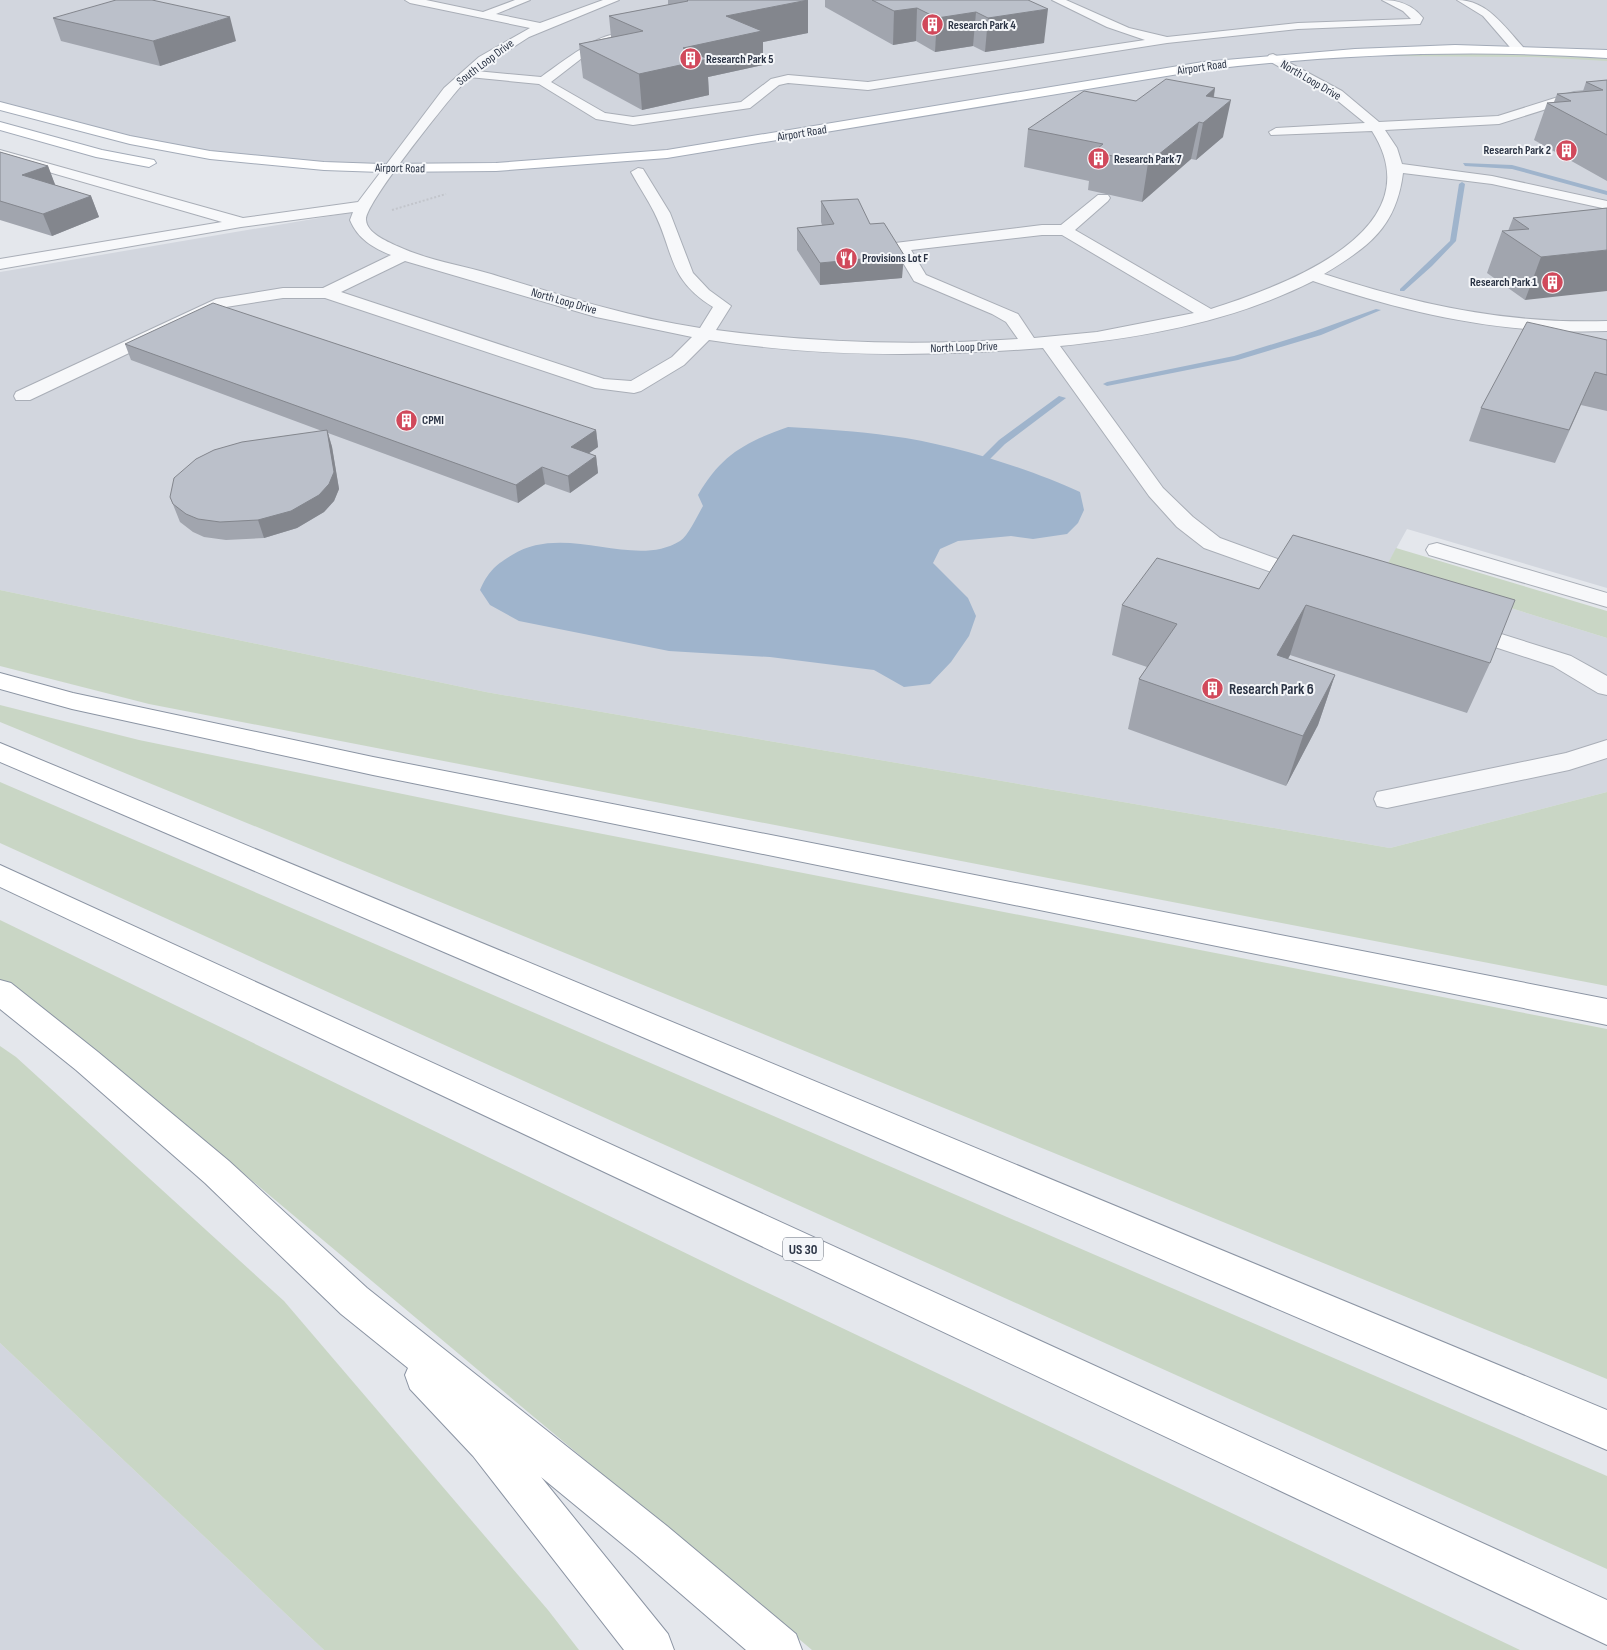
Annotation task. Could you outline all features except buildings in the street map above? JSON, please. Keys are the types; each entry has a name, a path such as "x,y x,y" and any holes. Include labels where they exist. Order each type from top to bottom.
{"main road":[{"name":"Airport Road","path":"0,106 99,134 209,155 292,164 390,169 537,166 667,154 1203,66 1272,58 1410,49 1519,50 1607,54"},
{"name":"Airport Road","path":"1062,103 1233,74 1292,68 1430,59 1607,64"},
{"path":"0,126 101,154 166,165"},
{"path":"621,173 645,171"},
{"name":"Airport Road","path":"361,182 396,183"},
{"path":"0,681 72,701 373,766 1607,1012"},
{"path":"0,752 1607,1430"},
{"name":"US 30","path":"0,875 1607,1623"},
{"path":"0,992 87,1061 217,1172 354,1301 486,1442 652,1650"},
{"path":"354,1301 652,1541 780,1650"}],"street":[{"path":"410,0 543,27"},
{"path":"484,15 525,0"},
{"path":"1057,0 1130,33 1147,38 1167,40"},
{"path":"544,81 546,85 601,116 633,121 745,105 775,82 788,79 868,86 1167,40 1298,26 1416,22 1417,18 1407,9 1387,0"},
{"path":"1462,0 1487,14 1519,50"},
{"path":"482,2 507,6"},
{"name":"South Loop Drive","path":"378,183 450,89 467,73 517,38 595,6 616,6"},
{"path":"467,73 544,81 578,56 623,32"},
{"name":"North Loop Drive","path":"378,183 358,217 359,225 372,240 404,255 638,322 706,333 812,345 874,348 941,348 1038,342 1122,333 1208,314 1281,291 1313,276 1361,242 1379,224 1390,206 1396,186 1396,168 1389,147 1376,126 1332,89 1272,58"},
{"path":"1276,132 1499,120 1574,96 1607,93"},
{"path":"0,154 243,223"},
{"path":"1396,168 1492,180 1607,205"},
{"path":"23,396 222,303 283,293 326,293 602,384 634,387 678,361 706,333 722,306 703,294 685,274 645,171"},
{"path":"1065,230 1103,198"},
{"path":"0,264 243,223 364,206"},
{"path":"1208,314 1065,230 1032,231 901,246 920,278 998,310 1012,318 1038,342 1156,492 1185,522 1212,543 1332,586"},
{"path":"326,293 404,255"},
{"path":"1313,276 1395,302 1460,315 1517,322 1588,327 1607,326"},
{"path":"1437,550 1607,600"},
{"path":"1442,622 1562,661 1607,686"},
{"path":"1388,799 1569,761 1607,749"}],"path":[{"path":"392,210 426,198 453,193"}],"shaded area":[{"path":"0,0 1607,0 1607,588 1407,529 1385,569 1607,638 1607,792 1390,848 486,692 0,590 0,272 360,211 387,168 167,147 0,103"},
{"path":"0,1343 324,1650 0,1650"}],"green space":[{"path":"1448,52 1607,57 1607,61 1535,57 1385,56"},
{"path":"1396,548 1607,611 1607,638 1385,569"},
{"path":"0,590 486,692 1390,848 1607,792 1607,986 149,704 0,666"},
{"path":"0,705 139,740 510,816 1607,1029 1607,1379 0,722"},
{"path":"0,782 1607,1476 1607,1569 0,843"},
{"path":"0,920 739,1279 1520,1650 812,1650 181,1121 0,980"},
{"path":"0,1046 16,1057 284,1301 548,1610 579,1650 324,1650 0,1343"}],"water":[{"path":"788,427 878,434 914,439 962,450 1036,474 1080,492 1084,510 1078,523 1067,534 1033,539 1011,536 958,541 940,549 933,563 968,598 976,616 969,636 951,662 930,684 904,687 874,670 770,657 669,651 519,621 490,605 480,590 489,574 501,562 533,546 554,543 576,544 642,551 662,549 680,541 690,530 703,506 698,495 725,460 759,438"}],"waterway":[{"path":"1465,164 1512,167 1607,193"},
{"path":"1402,290 1453,241 1462,184"},
{"path":"1107,384 1235,358 1318,333 1378,310"},
{"path":"985,459 1002,442 1062,398"}],"place":[{"name":"Research Park 4","path":"932,25"},
{"name":"Research Park 5","path":"690,59"},
{"name":"Research Park 2","path":"1567,150"},
{"name":"Research Park 7","path":"1098,159"},
{"name":"Provisions Lot F","path":"846,258"},
{"name":"Research Park 1","path":"1553,282"},
{"name":"CPMI","path":"406,420"},
{"name":"Research Park 6","path":"1213,689"}]}
